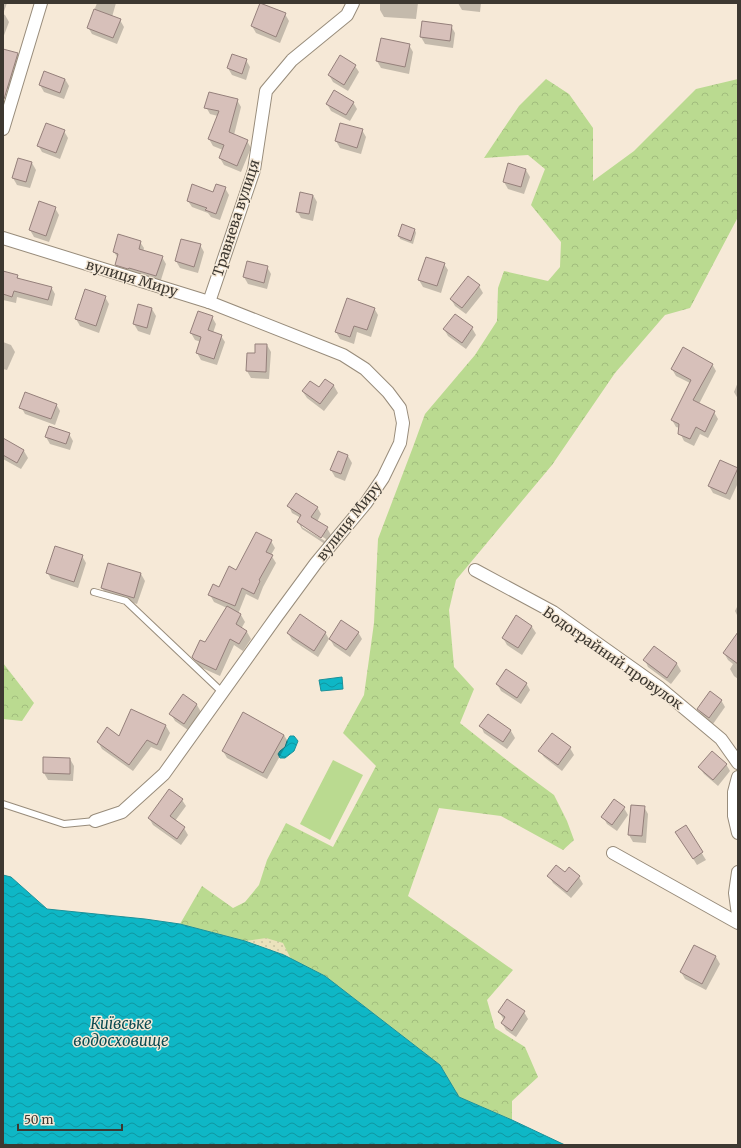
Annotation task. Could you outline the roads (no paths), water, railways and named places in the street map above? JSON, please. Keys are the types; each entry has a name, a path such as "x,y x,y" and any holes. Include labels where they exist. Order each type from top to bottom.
{"street":[{"path":"3,129 41,3"},
{"name":"Травнева вулиця","path":"209,302 254,170 266,91 292,60 347,14 353,3"},
{"name":"вулиця Миру","path":"3,238 209,302 343,355 365,369 388,392 400,408 403,423 400,443 384,478 277,616 164,774 122,812 95,821"},
{"name":"Водограйний провулок","path":"474,570 552,612 660,688 721,739 738,763"},
{"path":"738,777 734,792 734,816 738,833"},
{"path":"612,853 738,923"},
{"path":"738,872 736,892 738,915"}],"lane":[{"path":"94,592 126,601 223,693"},
{"path":"3,804 64,824 95,821"}],"water":[{"path":"342,677 343,689 321,691 319,680"},
{"path":"290,736 294,736 298,741 294,751 285,758 280,758 278,754 285,747"},
{"name":"Київське водосховище","path":"3,875 11,877 47,909 180,924 245,941 284,955 325,976 440,1065 459,1097 565,1145 3,1145"}]}
